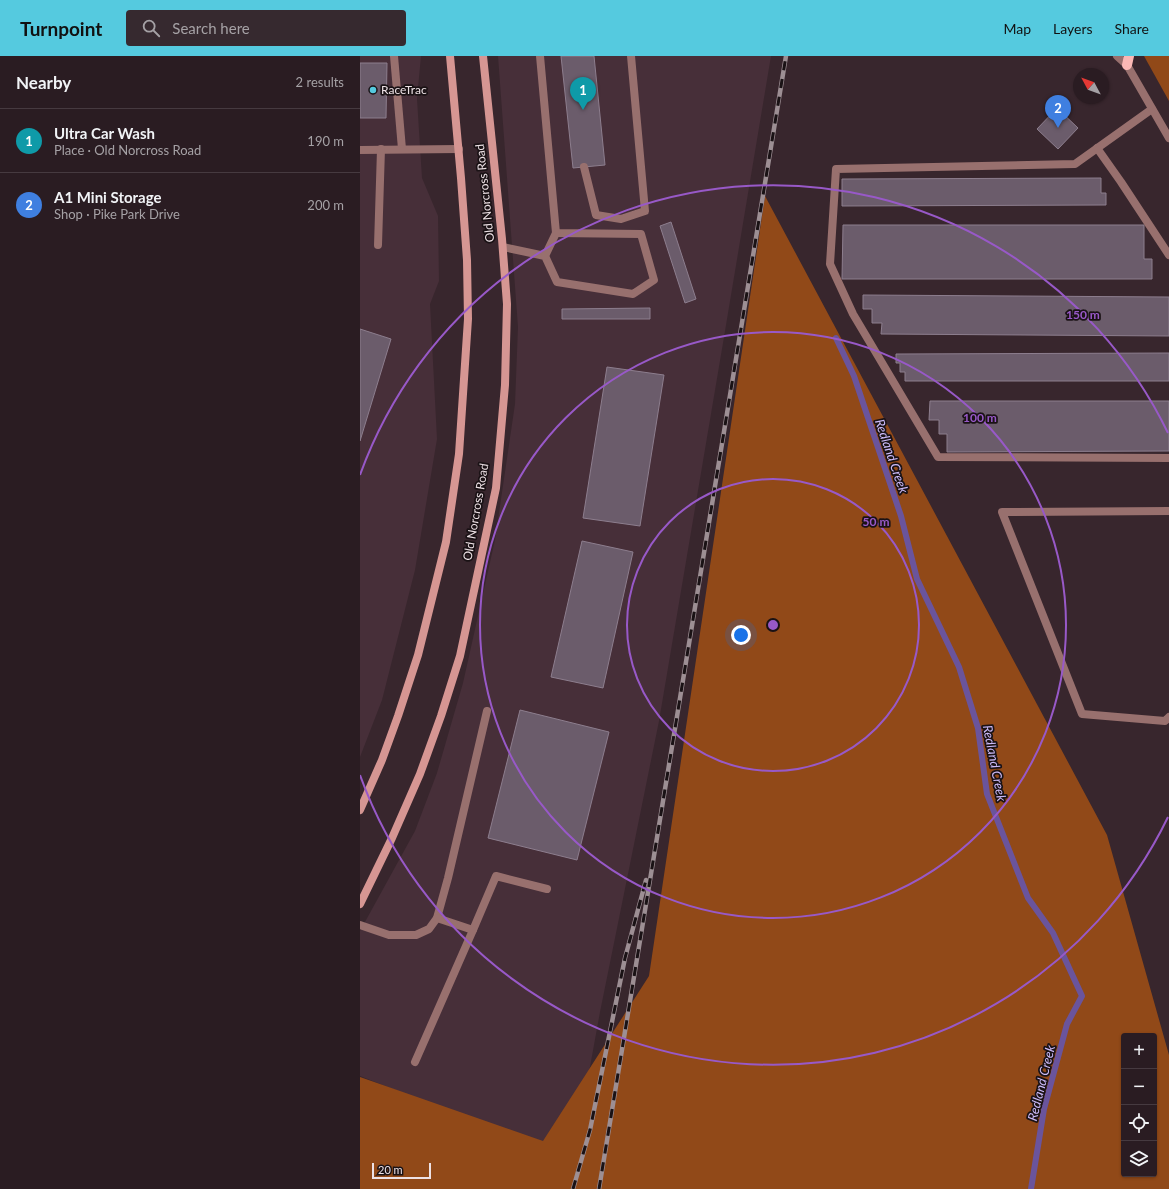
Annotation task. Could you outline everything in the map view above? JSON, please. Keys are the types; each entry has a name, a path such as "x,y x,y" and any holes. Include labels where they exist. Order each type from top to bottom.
{"main road":[{"name":"Old Norcross Road","path":"360,810 382,760 418,655 447,535 459,454 468,319 467,260 459,149 450,56"},
{"name":"Old Norcross Road","path":"360,904 392,838 420,774 441,716 460,656 496,488 505,385 507,304 503,247 483,56"}],"street":[{"path":"394,56 402,149"},
{"path":"540,56 556,233 546,256 557,282 633,294 654,280 641,234 556,233"},
{"path":"584,167 596,215 621,220 645,211 630,56"},
{"path":"1118,56 1127,59 1152,109 1169,138"},
{"path":"1152,109 1075,164 836,168 830,264 853,314 938,457 1169,458"},
{"path":"1097,148 1169,255"},
{"path":"378,245 381,149"},
{"path":"360,150 459,149"},
{"path":"503,247 546,256"},
{"path":"1169,511 1002,512 1082,714 1165,721 1169,717"},
{"path":"360,925 389,934 416,935 429,929 437,918 448,878 487,711"},
{"path":"415,1062 496,876 547,889"},
{"path":"437,918 473,930"}],"shaded area":[{"path":"360,56 421,56 417,99 422,178 438,216 439,281 430,304 437,439 415,570 382,700 360,757"},
{"path":"498,56 771,56 659,721 600,1012 573,1160 360,1076 360,931 415,831 437,773 463,683 495,540 515,404 518,327"},
{"path":"1144,56 1169,56 1169,101"},
{"path":"765,196 1107,835 1169,1055 1169,1189 360,1189 360,1077 543,1141 649,976"}],"building":[{"path":"561,56 594,56 605,165 573,168"},
{"name":"RaceTrac","path":"360,63 387,63 386,118 360,118"},
{"path":"1057,108 1078,128 1058,149 1037,129"},
{"path":"1101,178 1101,193 1106,193 1106,205 842,206 842,179"},
{"path":"671,222 696,299 685,303 660,226"},
{"path":"843,225 1144,225 1144,259 1152,259 1152,279 842,279"},
{"path":"863,295 1169,297 1169,336 881,334 882,323 872,323 872,309 863,309"},
{"path":"650,308 650,319 562,319 562,309"},
{"path":"360,329 391,339 360,441"},
{"path":"1169,353 1169,381 905,381 905,372 900,372 900,363 896,363 896,354"},
{"path":"607,367 664,375 640,526 583,518"},
{"path":"930,401 1169,401 1169,451 947,452 947,434 939,434 939,420 929,420"},
{"path":"582,541 633,552 603,688 551,677"},
{"path":"520,710 609,732 577,860 488,838"}],"waterway":[{"name":"Redland Creek","path":"836,338 854,376 901,516 917,579 959,667 978,728 987,794 1028,898 1053,933 1082,996 1067,1024 1044,1109 1031,1189"}],"railway":[{"path":"599,1189 786,56"},
{"path":"573,1189 590,1130 625,958 646,880"}],"place":[{"name":"RaceTrac","path":"373,90"},
{"name":"Ultra Car Wash","path":"583,110"},
{"name":"A1 Mini Storage","path":"1058,128"}]}
